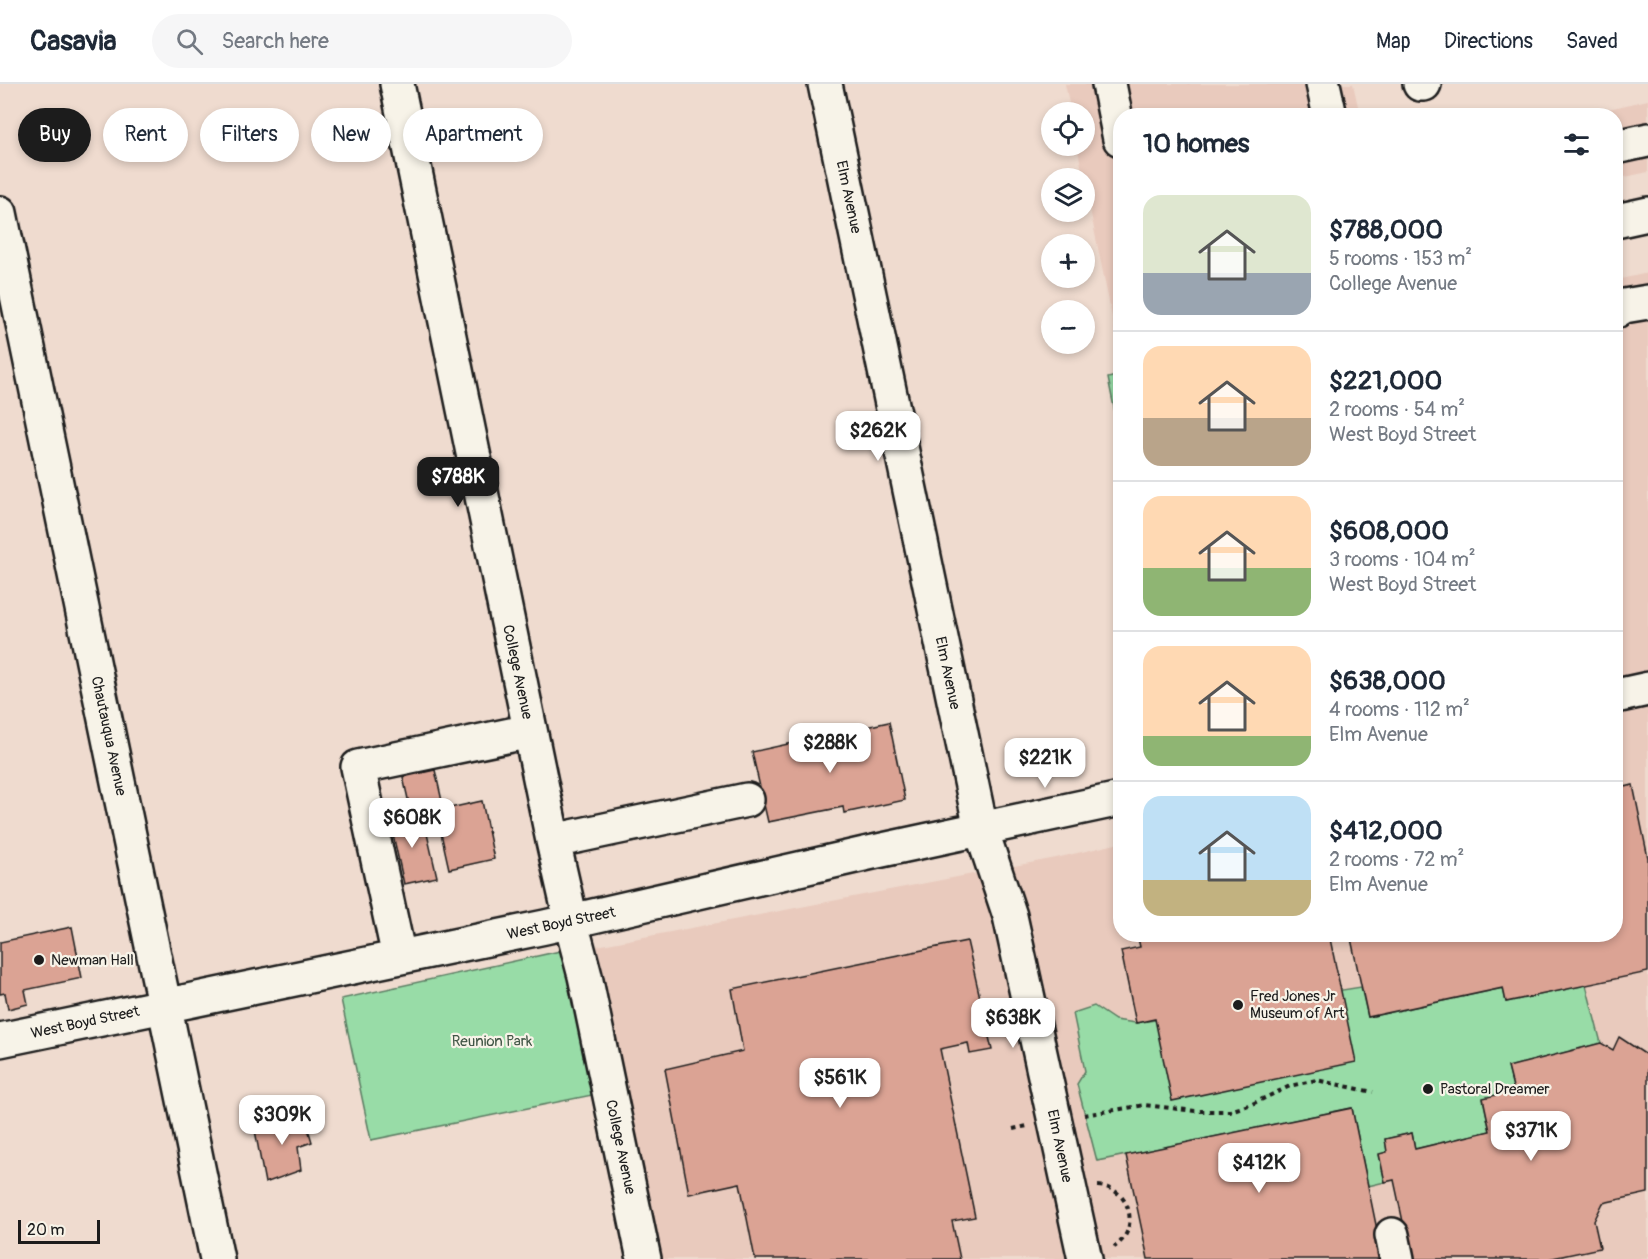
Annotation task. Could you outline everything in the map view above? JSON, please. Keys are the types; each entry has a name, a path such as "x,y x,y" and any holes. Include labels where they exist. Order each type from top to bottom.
{"street":[{"name":"College Avenue","path":"397,84 553,841 585,976 644,1259"},
{"name":"Elm Avenue","path":"825,84 981,829 1010,916 1085,1259"},
{"path":"1109,84 1114,108"},
{"path":"1323,84 1328,108"},
{"path":"1623,145 1648,140"},
{"name":"Chautauqua Avenue","path":"0,213 217,1259"},
{"path":"1623,219 1648,214"},
{"path":"1623,239 1648,234"},
{"path":"1623,307 1648,302"},
{"path":"1623,321 1648,317"},
{"path":"1623,694 1648,689"},
{"path":"399,957 358,767 530,731"},
{"path":"553,841 747,800"},
{"name":"West Boyd Street","path":"0,1040 571,921 1113,801"}],"path":[{"path":"1013,1129 1145,1105 1195,1111 1230,1111 1252,1104 1290,1086 1316,1080 1373,1092"},
{"path":"1104,1186 1123,1196 1129,1209 1127,1232 1117,1245"}],"shaded area":[{"path":"1065,84 1353,84 1358,108 1113,108 1113,321 1093,222 1095,222 1095,168 1082,168 1079,156 1095,156 1095,102 1069,102"},
{"path":"1648,100 1648,172 1623,177 1623,108 1613,108"},
{"path":"1648,273 1648,1259 662,1259 597,946 1056,858 1113,845 1113,942 1623,942 1623,278"}],"green space":[{"path":"1113,377 1113,403 1108,378"},
{"name":"Reunion Park","path":"565,950 602,1093 371,1140 341,999"},
{"path":"1586,985 1601,1043 1508,1067 1514,1091 1483,1099 1490,1131 1415,1149 1412,1133 1385,1139 1387,1152 1379,1155 1385,1182 1368,1186 1352,1108 1097,1161 1077,1084 1085,1071 1073,1013 1094,1006 1115,1020 1136,1023 1361,987 1368,1017 1503,988 1506,1002"}],"building":[{"path":"889,722 905,800 844,813 843,807 768,822 752,752"},
{"path":"435,770 442,801 410,808 403,777"},
{"path":"1633,785 1648,858 1648,972 1506,1002 1503,988 1368,1017 1352,942 1623,942 1623,787"},
{"path":"482,801 494,859 449,869 436,811"},
{"path":"405,809 408,828 425,825 437,877 404,884 388,812"},
{"name":"Newman Hall","path":"72,927 82,978 25,990 28,1004 8,1009 5,993 0,994 0,942"},
{"path":"967,941 992,1050 970,1054 968,1043 940,1049 975,1217 952,1221 960,1259 755,1259 740,1183 689,1194 665,1069 743,1051 732,989"},
{"name":"Fred Jones Jr Museum of Art","path":"1139,942 1331,942 1356,1062 1172,1101 1155,1019 1136,1023 1121,951 1140,947"},
{"path":"1619,1037 1648,1056 1648,1193 1603,1203 1594,1221 1600,1248 1548,1259 1411,1259 1394,1180 1385,1182 1379,1154 1387,1152 1385,1139 1412,1133 1415,1149 1490,1131 1483,1098 1514,1091 1508,1067 1601,1043 1613,1050"},
{"path":"1352,1108 1383,1259 1148,1259 1126,1155"},
{"path":"304,1115 312,1142 298,1147 301,1170 265,1183 254,1125"}],"place":[{"name":"Newman Hall","path":"39,960"},
{"name":"Fred Jones Jr Museum of Art","path":"1238,1005"},
{"name":"Pastoral Dreamer","path":"1428,1089"}]}
